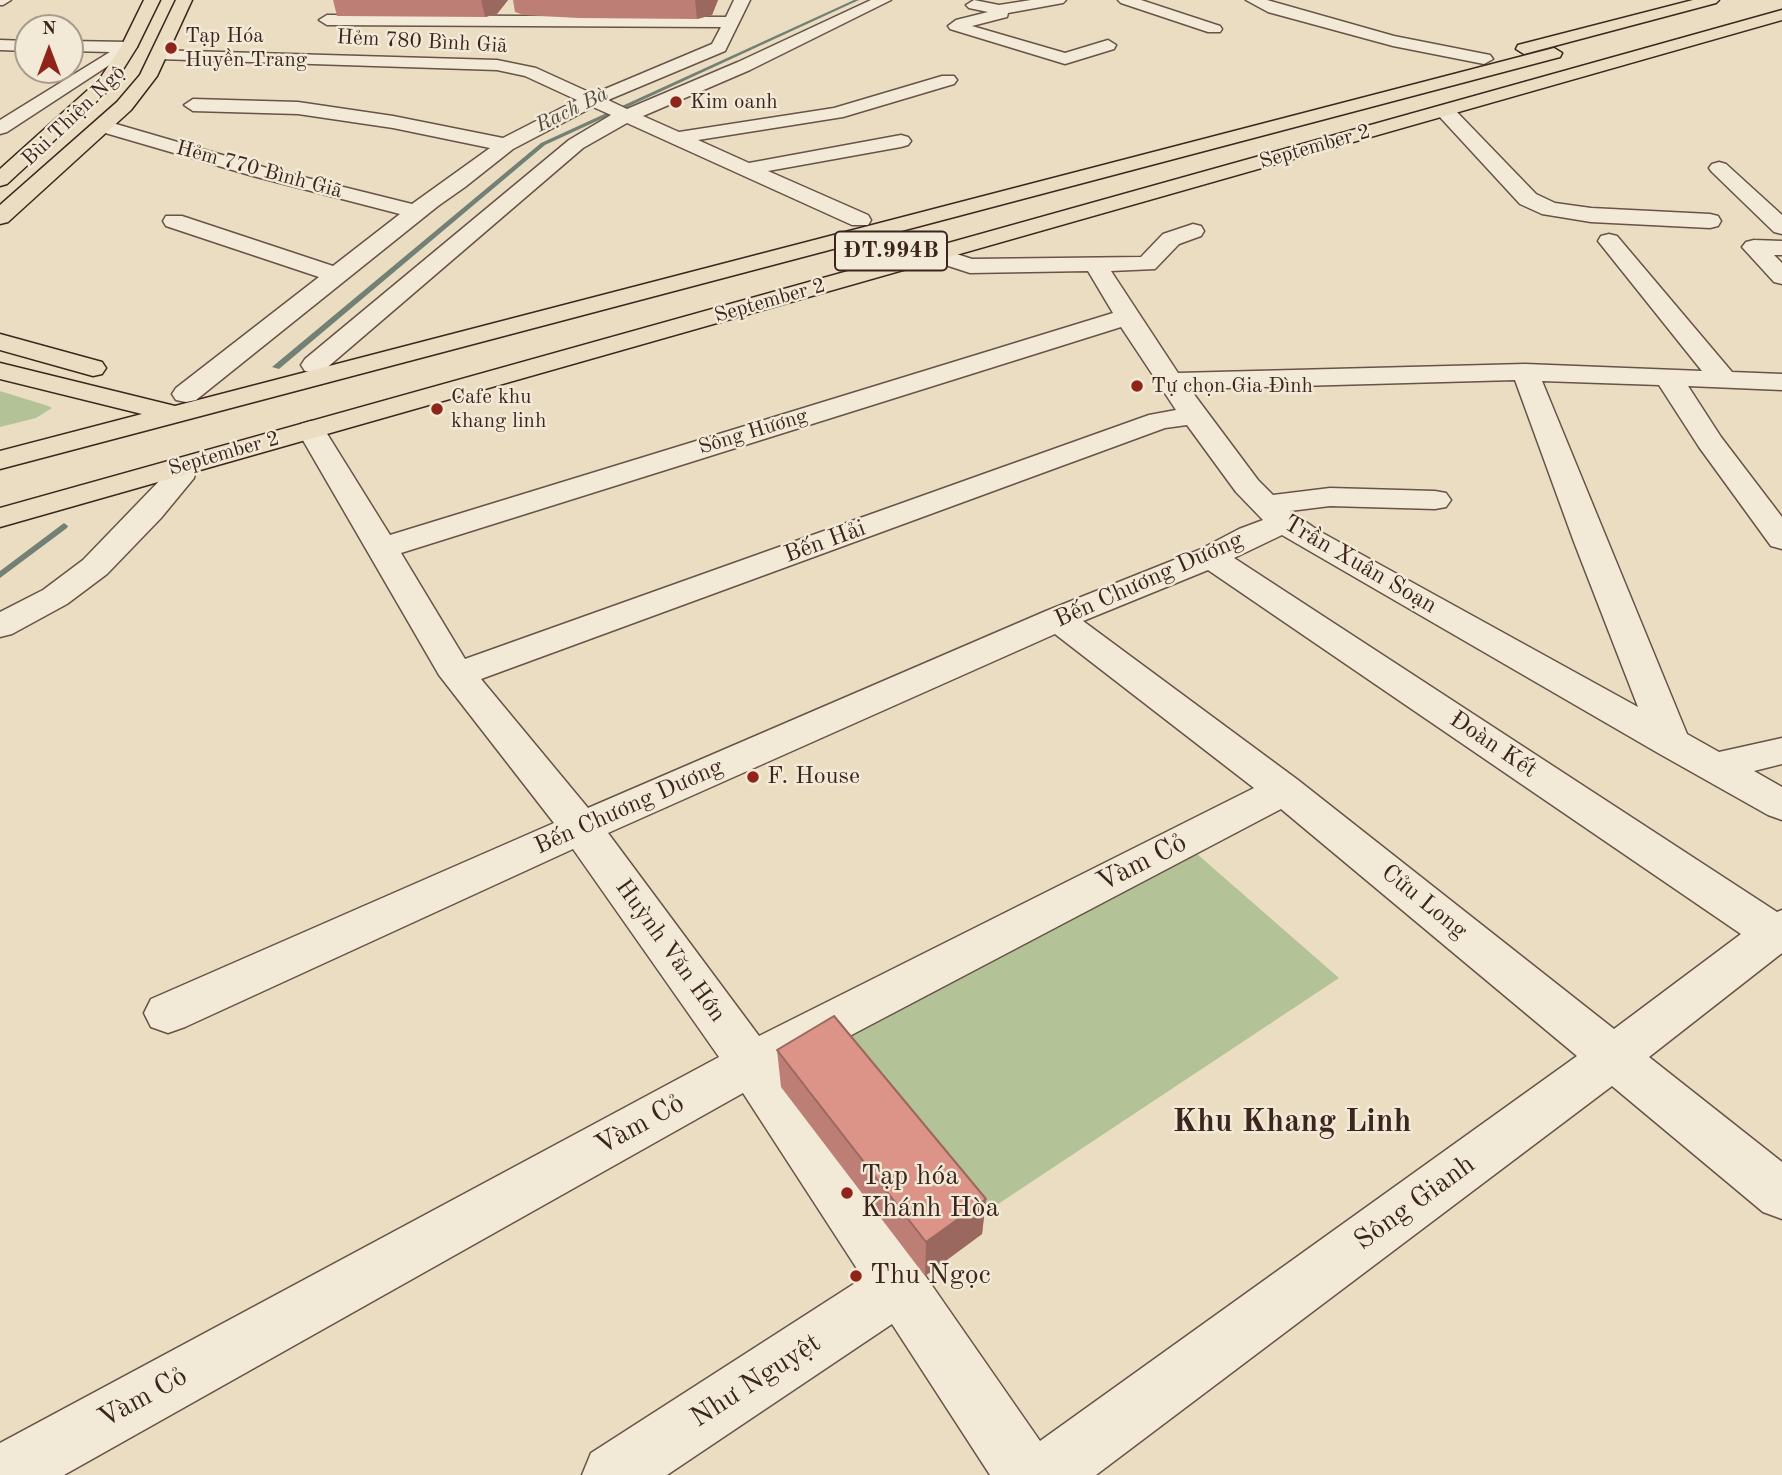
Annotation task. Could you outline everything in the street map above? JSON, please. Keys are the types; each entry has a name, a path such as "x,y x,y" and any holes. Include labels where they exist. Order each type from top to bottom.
{"main road":[{"path":"0,180 106,83 129,47 152,0"},
{"name":"Bùi Thiện Ngộ","path":"0,217 124,106 140,86 159,54 184,0"},
{"name":"September 2","path":"215,403 1711,0"},
{"name":"September 2","path":"0,460 314,365 860,220 970,199 1512,64 1736,4"},
{"name":"September 2","path":"0,519 935,254 1008,226 1445,111 1551,75 1782,5"},
{"name":"September 2","path":"297,434 1008,226 1551,75 1782,15"},
{"path":"1484,59 1551,75"},
{"path":"0,342 180,404 236,429 297,434"},
{"path":"0,371 144,406"},
{"path":"0,444 144,406 180,404 215,403 297,434"},
{"name":"September 2","path":"204,438 236,429"}],"street":[{"path":"507,21 524,0"},
{"path":"180,404 416,212 506,145 541,124 712,52 727,31 742,0"},
{"path":"314,365 576,145 628,116 744,66 883,0"},
{"path":"964,3 999,10 1058,0"},
{"path":"1126,0 1214,30"},
{"path":"1244,0 1256,0 1274,9 1393,41 1484,59"},
{"path":"999,10 1001,14 956,26 1065,59 1108,46"},
{"path":"327,20 507,21 727,31"},
{"path":"84,47 129,47"},
{"path":"2,126 129,47"},
{"name":"Hẻm 780 Bình Giã","path":"159,54 497,65 530,72 860,220"},
{"path":"675,138 836,113 948,80"},
{"path":"193,104 298,108 393,122 506,145"},
{"path":"1445,111 1528,199 1550,209 1591,215 1710,221"},
{"path":"747,169 907,144 836,113"},
{"name":"Hẻm 770 Bình Giã","path":"102,126 260,172 416,212"},
{"path":"1719,168 1782,227"},
{"path":"174,221 337,275"},
{"path":"935,254 970,266 1147,264 1171,239 1193,231"},
{"path":"1609,241 1725,381"},
{"path":"1782,248 1754,247 1782,277"},
{"name":"Trần Xuân Soạn","path":"1095,264 1127,317 1194,415 1275,514 1782,805"},
{"name":"Sông Hương","path":"380,549 1127,317"},
{"path":"1172,381 1525,372 1782,382"},
{"path":"1525,372 1672,744"},
{"path":"1669,379 1709,441 1782,539"},
{"name":"Bến Hải","path":"457,675 1159,421 1194,415"},
{"name":"Huỳnh Văn Hớn","path":"297,434 380,549 457,675 581,828 751,1064 1026,1475"},
{"path":"0,626 55,597 95,566 150,512 179,478 181,467"},
{"name":"Bến Chương Dương","path":"168,1013 1058,619 1211,557 1250,536 1275,514 1330,497 1435,500"},
{"name":"Đoàn Kết","path":"1211,557 1778,931"},
{"name":"Cửu Long","path":"1058,619 1284,790 1782,1194"},
{"path":"1714,767 1782,751"},
{"name":"Vàm Cỏ","path":"3,1475 751,1064 1284,790"},
{"name":"Sông Gianh","path":"1045,1475 1615,1056 1778,931"},
{"name":"Như Nguyệt","path":"613,1475 899,1287"}],"green space":[{"path":"0,391 52,408 36,418 0,427"},
{"path":"1181,840 1339,978 977,1218 834,1034"}],"building":[{"path":"834,1016 986,1199 926,1242 777,1050"}],"waterway":[{"name":"Rạch Bà","path":"276,367 543,144 857,0"},
{"path":"0,575 64,526"}],"place":[{"name":"Tạp Hóa Huyền Trang","path":"171,48"},
{"name":"Kim oanh","path":"676,102"},
{"name":"Tự chọn Gia Đình","path":"1137,386"},
{"name":"Cafe khu khang linh","path":"437,409"},
{"name":"F. House","path":"753,777"},
{"name":"Tạp hóa Khánh Hòa","path":"847,1193"},
{"name":"Thu Ngọc","path":"856,1276"}],"district":[{"name":"Khu Khang Linh","path":"1292,1123"}]}
